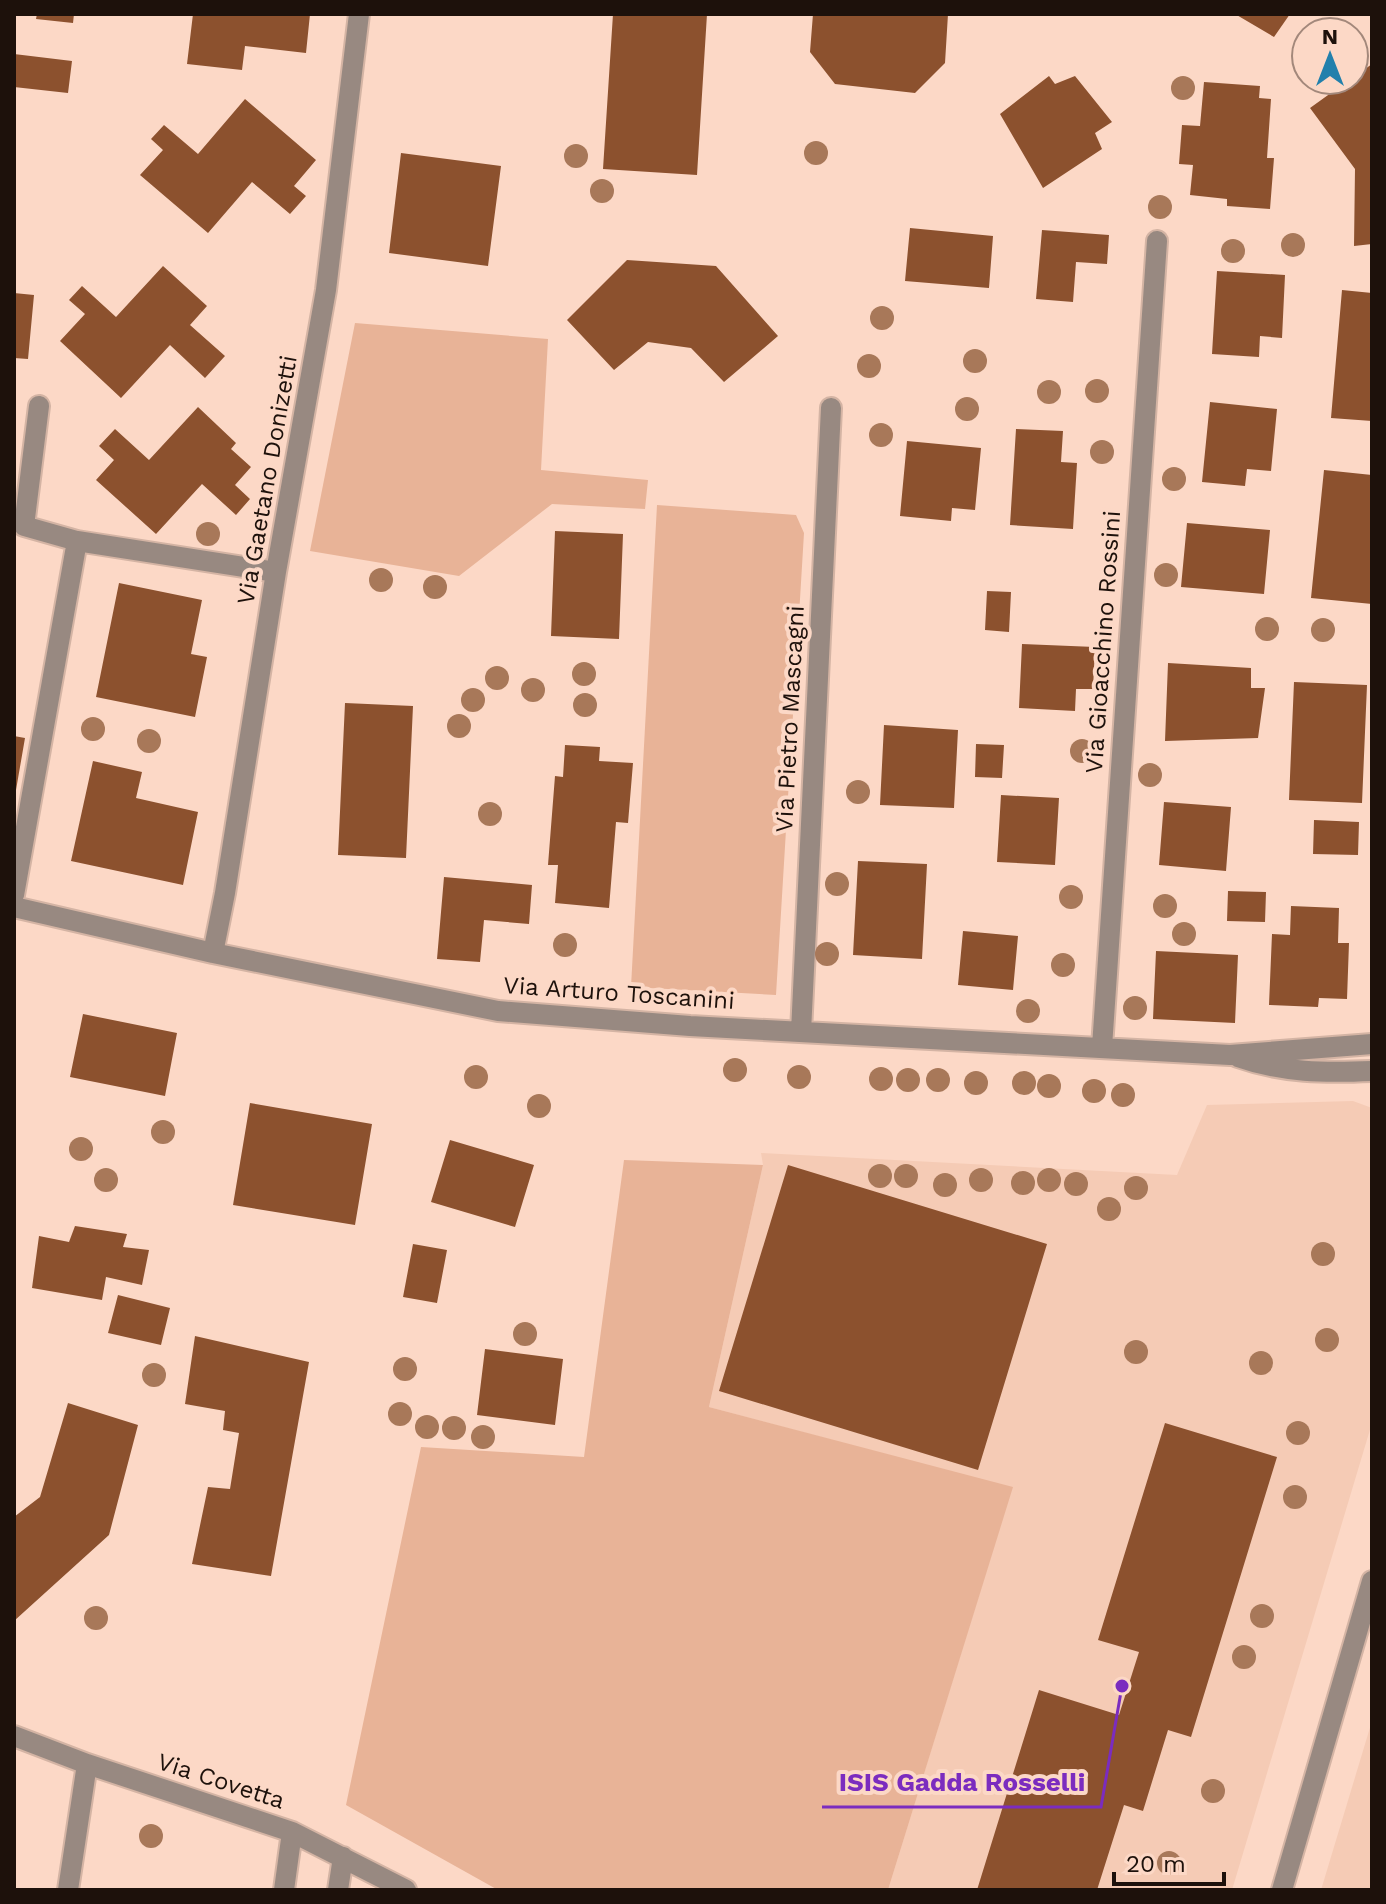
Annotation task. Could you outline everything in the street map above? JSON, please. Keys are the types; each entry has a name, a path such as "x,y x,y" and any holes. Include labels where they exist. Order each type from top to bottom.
{"street":[{"name":"Via Gaetano Donizetti","path":"213,953 326,290 359,14"},
{"name":"Via Gioacchino Rossini","path":"1102,1047 1157,241"},
{"path":"39,406 24,526 77,541 276,572"},
{"name":"Via Pietro Mascagni","path":"801,1032 831,408"},
{"path":"14,895 77,541"},
{"name":"Via Arturo Toscanini","path":"14,907 213,953 498,1011 610,1021 1230,1055"},
{"path":"1230,1055 1372,1044"},
{"path":"1230,1055 1266,1067 1315,1073 1372,1071"},
{"path":"1282,1890 1372,1581"},
{"name":"Via Covetta","path":"14,1736 87,1764 292,1832 406,1890"},
{"path":"68,1890 87,1764"},
{"path":"284,1890 292,1832"},
{"path":"338,1890 343,1857"}],"shaded area":[{"path":"355,323 548,339 541,470 648,480 645,509 552,504 459,576 310,551"},
{"path":"657,505 796,515 804,533 776,995 631,987"},
{"path":"1353,1101 1372,1108 1372,1423 1232,1890 888,1890 1012,1488 709,1407 763,1165 761,1153 1177,1175 1207,1105"},
{"path":"624,1160 763,1165 709,1407 1013,1487 888,1890 498,1890 346,1805 421,1447 584,1457"},
{"path":"1372,1721 1372,1890 1321,1890"}],"building":[{"path":"37,14 74,14 73,23 36,19"},
{"path":"193,14 310,14 306,53 245,46 242,70 187,64"},
{"path":"613,14 707,14 697,175 603,169"},
{"path":"813,14 948,14 945,63 915,93 835,84 810,52"},
{"path":"1235,14 1290,14 1274,37"},
{"path":"14,54 72,61 68,93 14,87"},
{"path":"1372,64 1372,244 1354,246 1355,169 1310,108 1327,96 1370,96"},
{"path":"1049,76 1055,84 1075,76 1112,122 1095,133 1102,149 1043,188 1000,114"},
{"path":"1204,82 1260,86 1259,98 1271,99 1267,158 1274,158 1270,209 1227,206 1227,199 1190,195 1193,165 1179,164 1182,125 1200,126"},
{"path":"245,99 316,160 294,186 306,196 290,214 252,182 208,233 140,175 163,150 151,139 164,125 198,154"},
{"path":"401,153 501,166 488,266 389,253"},
{"path":"910,228 993,236 989,288 905,281"},
{"path":"1042,230 1109,235 1107,264 1076,262 1073,302 1036,299"},
{"path":"627,260 716,266 778,336 724,382 691,348 648,342 614,370 567,320"},
{"path":"163,266 207,306 190,325 225,356 205,378 170,345 121,398 60,341 85,314 69,300 82,286 116,317"},
{"path":"1217,271 1285,275 1282,338 1260,336 1259,357 1212,354"},
{"path":"1342,290 1372,293 1372,421 1331,418"},
{"path":"14,293 34,295 28,359 14,358"},
{"path":"1210,402 1277,409 1271,471 1247,469 1245,486 1202,482"},
{"path":"198,407 236,443 231,449 251,467 235,485 250,499 236,515 202,484 156,534 96,480 114,460 99,446 115,429 149,460"},
{"path":"1016,429 1063,431 1061,462 1077,463 1073,529 1010,525"},
{"path":"907,441 981,448 975,510 952,508 951,521 900,516"},
{"path":"1324,470 1372,475 1372,604 1311,598"},
{"path":"1187,523 1270,530 1264,594 1181,587"},
{"path":"555,531 623,534 619,639 551,636"},
{"path":"119,583 202,600 191,654 207,657 195,717 96,697"},
{"path":"987,591 1011,592 1009,632 985,630"},
{"path":"1022,644 1095,647 1093,689 1076,689 1075,711 1019,708"},
{"path":"1168,663 1251,668 1251,688 1265,688 1258,738 1165,741"},
{"path":"1294,682 1367,685 1362,803 1289,800"},
{"path":"345,703 413,706 406,858 338,855"},
{"path":"884,725 958,730 954,808 880,805"},
{"path":"14,736 25,738 16,790 14,790"},
{"path":"976,744 1004,745 1002,778 975,777"},
{"path":"565,745 600,747 599,761 633,763 628,823 616,822 609,908 555,903 558,865 548,865 555,776 563,777"},
{"path":"93,761 142,772 136,798 198,812 183,885 71,861"},
{"path":"1001,795 1059,798 1055,865 997,862"},
{"path":"1164,802 1231,807 1226,871 1159,865"},
{"path":"1314,820 1359,822 1358,855 1313,854"},
{"path":"858,861 927,864 922,959 853,955"},
{"path":"444,877 532,885 529,924 484,920 480,962 437,959"},
{"path":"1228,891 1266,892 1265,922 1227,921"},
{"path":"1291,906 1339,908 1338,943 1349,943 1347,999 1319,998 1318,1007 1269,1005 1272,934 1290,935"},
{"path":"963,931 1018,936 1013,990 958,985"},
{"path":"1156,951 1238,955 1235,1023 1153,1019"},
{"path":"83,1014 177,1033 165,1096 70,1077"},
{"path":"250,1103 372,1124 355,1225 233,1205"},
{"path":"450,1140 534,1165 515,1227 431,1202"},
{"path":"788,1165 1047,1244 978,1470 719,1391"},
{"path":"75,1226 127,1234 123,1247 149,1250 142,1285 106,1277 102,1300 32,1288 39,1236 69,1242"},
{"path":"413,1244 447,1250 437,1303 403,1297"},
{"path":"118,1295 170,1308 161,1345 108,1333"},
{"path":"195,1336 309,1362 271,1576 192,1564 208,1487 230,1489 239,1433 223,1430 225,1411 185,1404"},
{"path":"485,1349 563,1359 555,1425 477,1415"},
{"path":"68,1403 138,1425 109,1535 14,1621 14,1517 40,1497"},
{"path":"1165,1423 1277,1457 1191,1737 1168,1730 1143,1811 1124,1805 1097,1890 977,1890 1039,1690 1119,1715 1139,1652 1098,1640"}],"place":[{"name":"ISIS Gadda Rosselli","path":"1122,1686"}]}
